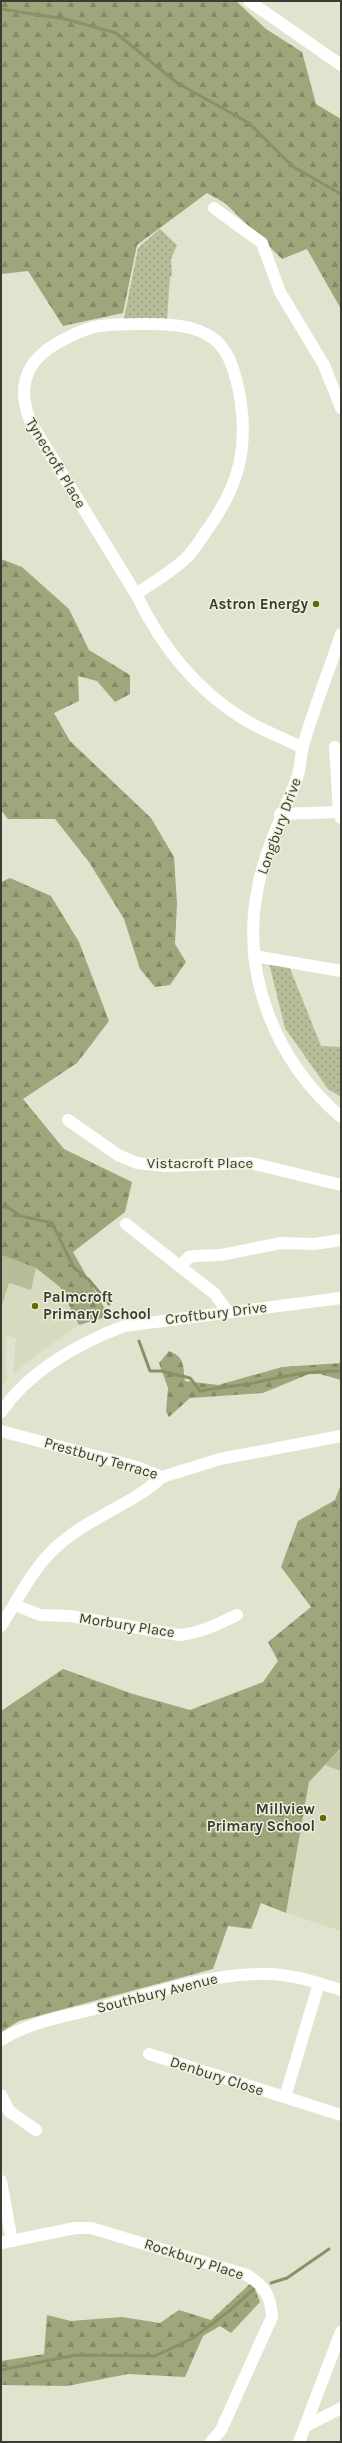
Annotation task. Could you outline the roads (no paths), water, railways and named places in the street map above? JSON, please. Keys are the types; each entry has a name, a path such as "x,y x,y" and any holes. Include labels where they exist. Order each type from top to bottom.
{"street":[{"path":"249,1 341,65"},
{"path":"214,208 262,243 280,292 324,365 341,408"},
{"name":"Tynecroft Place","path":"136,594 186,559 229,496 238,474 243,452 240,398 235,374 229,357 220,344 208,335 194,329 171,325 118,324 99,326 81,331 62,340 36,359 28,370 24,384 23,399 31,424 136,594 146,615 169,650 201,687 243,718 302,747"},
{"name":"Longbury Drive","path":"341,634 302,747 298,777 280,814 256,893 252,933 259,986 268,1015 288,1057 306,1082 341,1117"},
{"path":"280,814 340,815 335,747"},
{"path":"254,956 341,971"},
{"name":"Vistacroft Place","path":"68,1120 118,1155 137,1163 165,1166 251,1163 341,1185"},
{"path":"126,1224 215,1294 228,1312"},
{"path":"180,1266 190,1257 195,1256 221,1255 274,1244 314,1244 341,1240"},
{"name":"Croftbury Drive","path":"1,1412 24,1385 41,1370 97,1336 124,1326 150,1321 341,1298"},
{"name":"Prestbury Terrace","path":"1,1431 136,1467 162,1477 220,1459 341,1436"},
{"path":"1,1626 44,1560 63,1540 146,1492 162,1477"},
{"name":"Morbury Place","path":"15,1605 40,1615 70,1616 180,1634 194,1634 237,1615"},
{"name":"Southbury Avenue","path":"1,2040 15,2032 51,2020 198,1981 256,1974 288,1976 341,1990"},
{"name":"Denbury Close","path":"285,2097 319,1983"},
{"name":"Denbury Close","path":"149,2054 341,2115"},
{"path":"1,2095 9,2112 36,2130"},
{"path":"1,2181 7,2242"},
{"name":"Rockbury Place","path":"7,2242 75,2228 102,2230 248,2275 258,2282 266,2291 271,2302 272,2317 221,2430 211,2442"},
{"path":"299,2442 341,2332"},
{"path":"306,2426 341,2408"}],"waterway":[{"path":"1,9 65,19 116,33 177,83 249,123 292,166 341,194"},
{"path":"1,1207 7,1207 21,1216 52,1223 74,1268 89,1280 109,1304"},
{"path":"139,1341 150,1371 161,1371 190,1378 200,1391 320,1371 341,1371"},
{"path":"271,2283 287,2278 329,2249"},
{"path":"1,2370 76,2355 155,2356 193,2338 229,2311 254,2289"}],"place":[{"name":"Astron Energy","path":"316,604"},
{"name":"Palmcroft Primary School","path":"35,1306"},
{"name":"Millview Primary School","path":"323,1818"}]}
